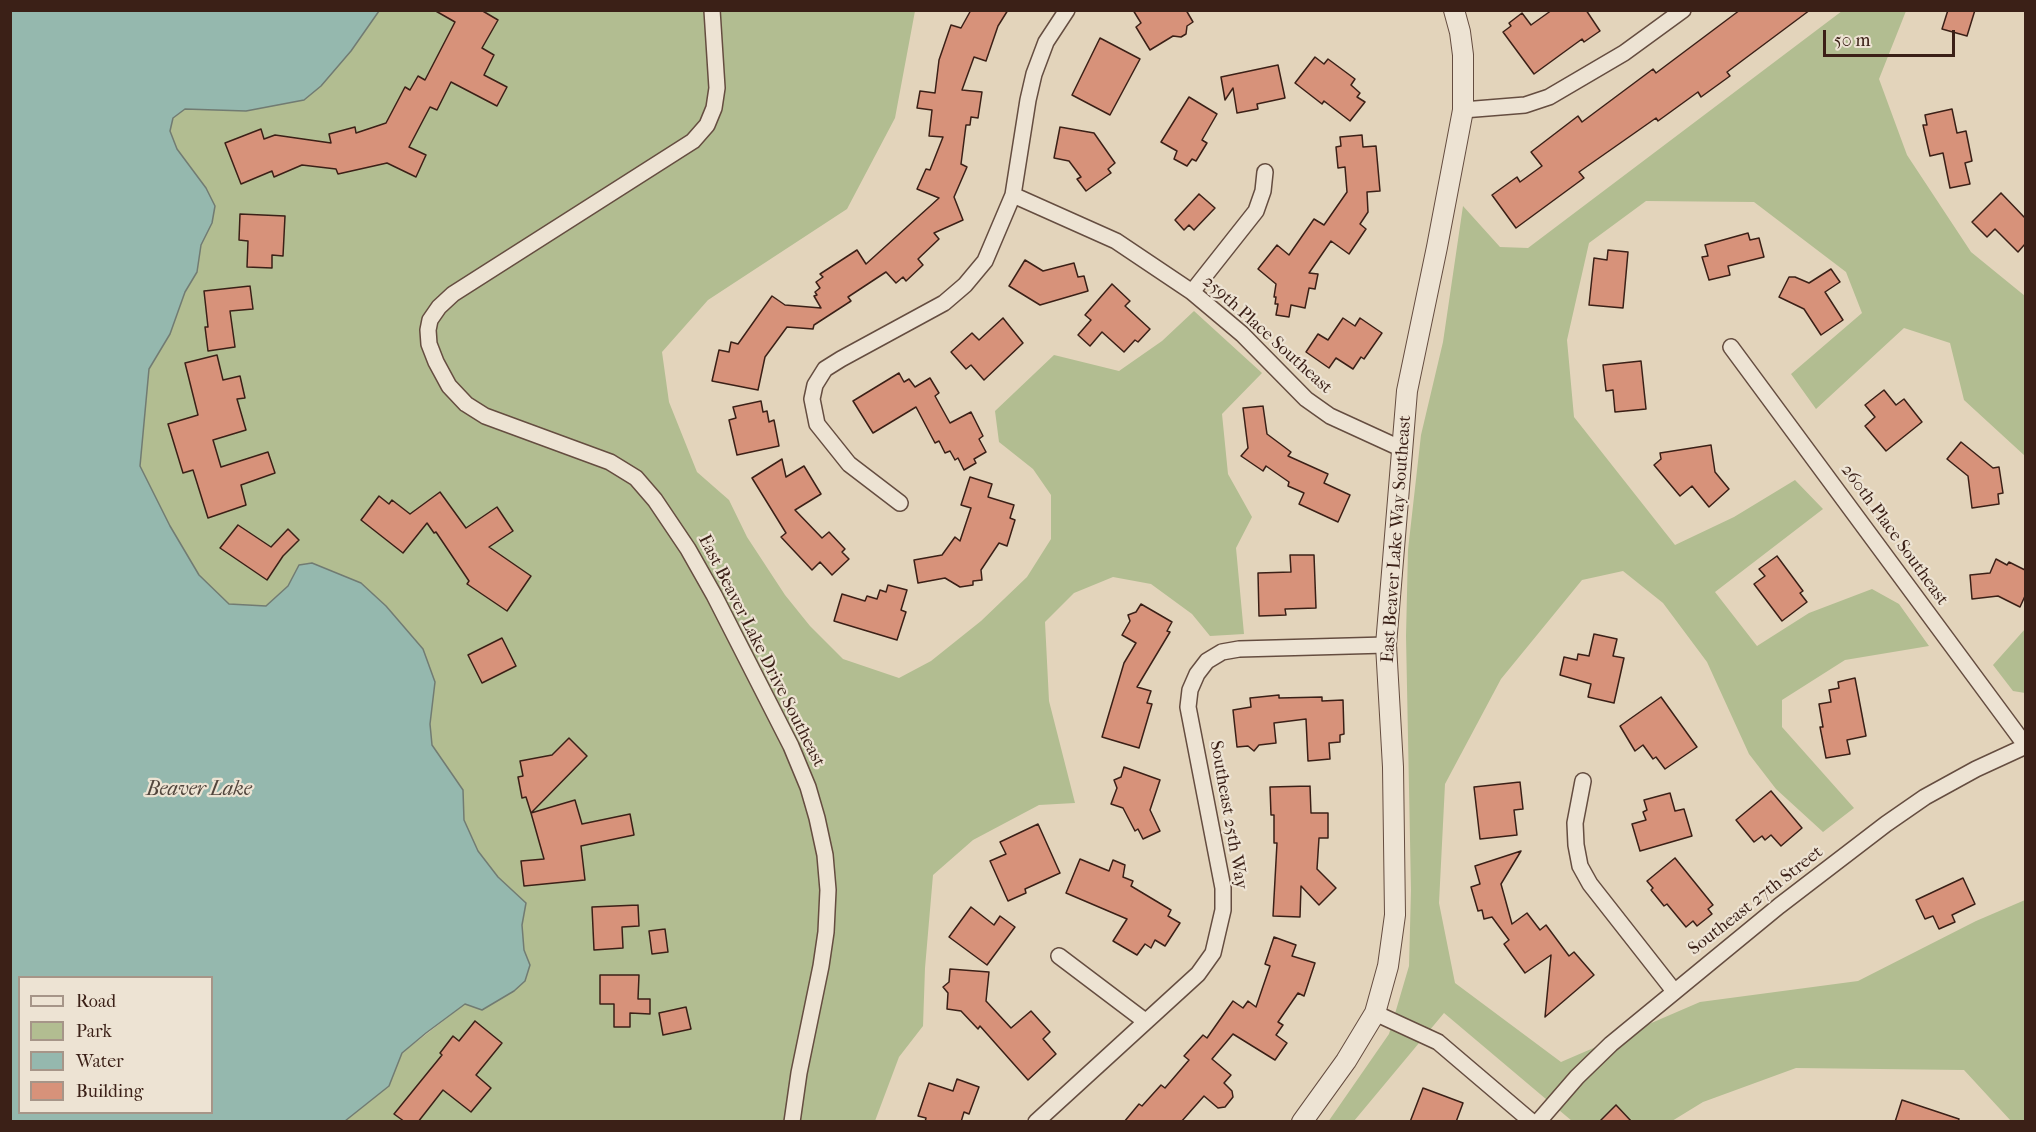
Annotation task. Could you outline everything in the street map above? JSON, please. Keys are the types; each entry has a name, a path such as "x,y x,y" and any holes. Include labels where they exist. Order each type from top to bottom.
{"street":[{"name":"East Beaver Lake Drive Southeast","path":"712,10 717,88 714,108 707,125 693,141 453,294 439,307 430,320 429,344 449,386 466,404 485,416 610,462 636,478 655,500 688,549 791,746 808,787 817,818 825,855 828,890 826,932 821,966 799,1073 792,1122"},
{"path":"900,503 849,464 817,424 812,399 815,385 825,369 944,303 965,285 985,261 1013,195 1034,74 1046,42 1067,10"},
{"name":"East Beaver Lake Way Southeast","path":"1302,1122 1346,1061 1376,1013 1388,966 1395,915 1393,767 1386,645 1407,391 1463,110 1463,55 1454,10"},
{"path":"1463,110 1525,105 1549,97 1624,53 1683,10"},
{"path":"1192,292 1256,211 1263,191 1264,172"},
{"name":"259th Place Southeast","path":"1013,195 1116,241 1192,292 1242,334 1306,399 1330,416 1402,449"},
{"name":"260th Place Southeast","path":"1731,347 2025,746"},
{"name":"Southeast 25th Way","path":"1036,1122 1198,974 1213,953 1223,910 1223,888 1188,707 1190,690 1197,674 1207,661 1222,652 1239,649 1386,645"},
{"name":"Southeast 27th Street","path":"1538,1122 1577,1077 1611,1044 1674,991 1886,824 1925,797 2025,746"},
{"path":"1583,781 1575,823 1580,866 1590,884 1674,991"},
{"path":"1059,956 1145,1022"},
{"path":"1376,1013 1438,1042 1532,1122"}],"green space":[{"path":"379,11 915,11 895,118 847,209 708,300 662,352 669,402 697,472 729,500 747,537 785,595 810,626 843,659 899,678 931,661 981,621 1027,577 1051,539 1051,495 1033,469 999,442 995,411 1054,355 1119,371 1162,341 1194,311 1262,373 1222,414 1228,474 1252,517 1236,548 1244,634 1210,636 1192,614 1151,584 1113,577 1074,593 1045,622 1049,701 1075,803 1039,805 973,840 933,875 925,968 923,1026 899,1057 875,1121 345,1121 389,1086 402,1053 465,1004 530,965 524,950 522,925 526,903 498,877 478,851 464,820 463,790 432,745 430,724 435,682 423,649 386,606 361,583 311,563 299,565 288,586 266,606 229,604 199,575 170,526 140,466 149,369 170,334 185,292 197,272 201,245 212,223 206,188 177,149 170,131 173,118 185,109 246,111 304,100 351,51"},
{"path":"1842,11 1906,11 1879,79 1907,155 1971,252 2025,296 2025,456 1964,400 1950,343 1904,328 1816,409 1791,374 1862,313 1846,272 1754,202 1646,201 1589,243 1567,340 1574,417 1675,545 1734,517 1795,480 1823,509 1715,592 1757,646 1809,613 1872,589 1899,604 1929,646 1845,660 1782,700 1782,727 1854,808 1823,832 1776,789 1749,754 1707,662 1663,603 1623,571 1582,580 1501,679 1445,784 1439,903 1455,983 1561,1062 1700,1002 1858,981 1976,921 2025,900 2025,1121 2011,1121 1964,1070 1796,1068 1703,1102 1672,1121 1572,1121 1444,1013 1354,1121 1328,1122 1389,1034 1409,966 1411,890 1406,636 1408,550 1421,435 1443,342 1463,206 1500,247 1528,248"},
{"path":"2025,629 2025,693 2013,691 1993,665"}],"water":[{"name":"Beaver Lake","path":"10,11 379,11 351,51 321,86 304,100 246,111 185,109 173,118 170,131 177,149 206,188 215,206 212,223 201,245 197,272 185,292 170,334 149,369 140,466 170,526 199,575 229,604 266,606 288,586 299,565 312,563 361,583 386,606 423,649 435,682 430,724 432,745 463,790 464,820 478,851 498,877 526,903 522,925 524,950 530,965 525,981 514,991 482,1010 465,1004 426,1033 402,1053 389,1086 345,1121 11,1121"}],"building":[{"path":"434,10 481,10 498,20 482,48 494,55 484,75 507,87 497,106 451,82 437,110 430,107 409,147 426,155 416,177 387,163 338,174 336,169 302,165 274,177 272,171 241,184 225,143 261,129 264,139 275,135 331,143 329,134 355,127 356,133 386,123 405,87 410,90 418,76 425,80 455,22"},
{"path":"971,10 1008,10 998,26 986,61 974,57 962,90 982,92 978,118 971,117 970,125 966,125 961,164 967,167 954,197 963,220 934,233 939,239 918,259 923,265 906,281 903,277 896,283 886,272 848,297 851,301 814,325 813,329 787,327 765,357 758,390 712,381 719,350 729,352 731,342 738,344 772,296 785,305 821,308 814,296 820,288 816,282 823,277 820,274 857,250 866,264 939,198 917,189 926,169 930,170 943,137 929,136 932,110 917,108 920,91 935,93 939,60 951,25 961,28"},
{"path":"1133,10 1186,10 1193,22 1187,26 1186,34 1181,37 1173,36 1150,50 1136,27 1141,23"},
{"path":"1552,10 1586,10 1600,31 1584,42 1582,39 1534,74 1503,32 1511,26 1509,23 1522,13 1531,25"},
{"path":"1740,10 1810,10 1727,72 1730,76 1701,97 1698,92 1658,121 1656,118 1579,172 1584,178 1516,228 1492,195 1517,177 1520,182 1542,166 1531,152 1578,116 1582,122 1653,69 1656,73"},
{"path":"1948,10 1975,10 1967,36 1942,29"},
{"path":"1100,38 1140,59 1110,115 1072,95"},
{"path":"1315,57 1324,64 1328,59 1355,79 1351,85 1360,93 1357,97 1365,102 1350,121 1324,101 1322,104 1295,83"},
{"path":"1278,65 1285,98 1257,104 1258,109 1237,113 1233,88 1225,100 1221,77"},
{"path":"1189,97 1217,114 1202,140 1207,143 1196,161 1192,159 1187,166 1174,159 1177,151 1161,142"},
{"path":"1952,109 1957,133 1966,131 1972,161 1965,163 1970,184 1950,188 1943,153 1930,156 1923,125 1927,125 1925,115"},
{"path":"1060,127 1094,133 1115,163 1108,169 1111,173 1086,191 1077,179 1081,177 1069,161 1054,158"},
{"path":"1362,135 1363,147 1376,146 1380,191 1367,192 1368,212 1360,224 1366,229 1349,254 1331,241 1309,273 1318,274 1315,289 1309,288 1305,308 1291,305 1289,317 1276,315 1278,304 1275,304 1276,297 1274,297 1276,284 1258,269 1277,245 1289,255 1314,219 1324,225 1347,192 1345,167 1338,168 1336,147 1341,146 1340,137"},
{"path":"2001,193 2025,218 2025,244 2018,252 1995,229 1987,237 1972,222"},
{"path":"1199,194 1215,208 1194,230 1189,225 1184,230 1175,220"},
{"path":"240,214 285,216 283,256 272,255 272,268 247,267 248,241 239,240"},
{"path":"1748,233 1750,240 1759,238 1764,257 1728,266 1730,275 1709,280 1702,257 1708,256 1705,245"},
{"path":"1608,250 1628,252 1623,308 1589,305 1594,258 1607,260"},
{"path":"1025,260 1043,271 1074,263 1078,277 1084,276 1088,291 1040,305 1009,286"},
{"path":"1831,269 1840,282 1825,292 1843,320 1821,335 1804,309 1779,297 1789,277 1809,283"},
{"path":"1112,284 1130,301 1125,306 1150,329 1124,352 1102,332 1090,346 1078,335 1091,320 1085,315"},
{"path":"250,286 253,309 230,311 235,347 208,351 204,291"},
{"path":"1003,318 1023,343 984,380 971,365 966,369 951,352 972,333 979,340"},
{"path":"1343,318 1355,326 1360,318 1382,333 1364,359 1361,357 1353,369 1336,358 1329,368 1306,352 1318,334 1328,340"},
{"path":"217,355 223,380 240,376 245,398 237,399 246,430 213,440 221,467 268,452 275,473 241,485 246,505 208,518 193,470 183,473 168,424 198,415 185,363"},
{"path":"1641,361 1646,409 1615,412 1613,390 1606,391 1603,365"},
{"path":"899,373 904,382 909,379 915,387 930,378 939,393 935,396 950,423 971,412 983,436 979,439 986,452 974,459 976,463 964,470 958,458 955,460 950,451 945,453 939,441 935,443 916,407 873,433 853,401"},
{"path":"1884,390 1896,405 1904,399 1922,422 1886,451 1865,426 1875,417 1865,405"},
{"path":"761,401 763,412 767,411 769,422 774,420 779,446 737,455 729,420 736,418 733,407"},
{"path":"1263,406 1267,434 1291,452 1288,456 1328,474 1324,483 1350,495 1338,522 1299,504 1304,493 1288,486 1289,482 1266,466 1263,471 1241,456 1248,448 1243,408"},
{"path":"1961,442 1993,468 1999,467 2003,493 1998,494 1999,504 1972,508 1968,476 1947,459"},
{"path":"1711,445 1715,472 1729,489 1709,507 1692,486 1680,496 1654,465 1661,459 1660,453"},
{"path":"782,459 786,477 804,466 821,494 795,510 822,538 829,532 845,549 842,552 849,559 832,575 820,562 812,570 781,537 786,533 752,478"},
{"path":"970,477 992,484 988,497 1014,505 1010,518 1015,520 1007,546 999,543 981,570 982,580 973,581 973,585 960,587 945,578 918,583 914,560 942,555 955,537 960,541 971,508 961,505"},
{"path":"440,492 466,528 497,507 513,531 489,547 531,576 507,611 467,584 469,581 436,532 434,533 427,523 403,553 361,520 379,496 389,504 392,500 410,514"},
{"path":"238,525 271,547 288,529 299,540 283,556 267,580 220,548"},
{"path":"1290,555 1314,555 1316,608 1285,609 1286,615 1259,616 1258,573 1291,572"},
{"path":"1777,556 1803,591 1800,593 1807,602 1782,621 1754,584 1765,576 1759,569"},
{"path":"1996,559 2007,565 2009,562 2025,570 2025,596 2020,607 1998,596 1972,599 1970,575 1990,573"},
{"path":"888,585 907,590 901,610 906,612 897,640 834,621 842,594 865,601 867,596 877,599 880,590 886,592"},
{"path":"1141,604 1172,622 1167,631 1170,632 1137,687 1151,691 1147,703 1152,704 1139,748 1102,737 1124,663 1136,643 1122,635 1130,621 1128,615 1136,612"},
{"path":"1594,634 1617,639 1613,656 1624,658 1614,703 1588,697 1591,684 1560,675 1564,657 1577,660 1578,654 1589,656"},
{"path":"502,638 516,666 482,683 468,655"},
{"path":"1855,678 1866,736 1847,740 1850,754 1826,758 1820,727 1823,727 1819,704 1831,702 1829,690 1839,688 1838,682"},
{"path":"1279,695 1279,698 1322,697 1322,701 1343,700 1344,734 1340,735 1340,742 1329,743 1330,759 1308,761 1306,719 1274,723 1276,743 1259,745 1254,751 1248,746 1237,747 1233,710 1251,707 1250,698"},
{"path":"1661,697 1697,747 1665,769 1656,757 1653,759 1643,745 1635,751 1620,726"},
{"path":"569,738 587,756 531,813 526,797 522,798 518,777 523,776 520,761 552,755"},
{"path":"1124,767 1160,780 1150,810 1160,831 1143,839 1138,829 1135,831 1123,808 1111,804 1117,788 1114,780 1121,777"},
{"path":"1520,782 1523,809 1514,810 1517,835 1480,839 1474,787"},
{"path":"1310,786 1311,813 1328,813 1328,838 1319,838 1317,869 1336,888 1319,905 1301,886 1300,917 1273,916 1277,843 1274,843 1274,815 1271,815 1270,787"},
{"path":"1771,791 1802,828 1781,846 1771,835 1765,840 1762,836 1754,842 1736,820"},
{"path":"1670,793 1675,811 1684,809 1692,836 1640,851 1632,824 1646,820 1643,812 1647,810 1644,800"},
{"path":"575,800 582,824 630,814 634,835 581,846 585,880 524,886 521,861 544,859 531,813"},
{"path":"1038,824 1060,873 1025,889 1026,893 1008,901 990,861 1006,854 1000,842"},
{"path":"1521,851 1501,884 1512,924 1527,913 1540,930 1546,925 1569,956 1574,952 1594,975 1545,1017 1551,955 1525,973 1504,944 1509,940 1492,917 1484,919 1482,910 1478,911 1471,887 1480,884 1475,866"},
{"path":"1675,858 1713,905 1708,909 1712,914 1697,926 1693,921 1686,927 1667,904 1664,906 1647,881"},
{"path":"1080,859 1109,871 1113,860 1125,865 1123,877 1133,881 1131,886 1171,910 1168,916 1180,923 1165,946 1155,940 1151,948 1145,944 1137,955 1113,941 1127,919 1066,893"},
{"path":"1963,878 1975,904 1952,915 1955,922 1939,929 1933,916 1925,919 1916,900"},
{"path":"638,905 639,926 622,927 623,948 594,950 592,907"},
{"path":"971,907 994,925 1000,916 1015,927 987,965 949,937"},
{"path":"665,929 668,952 652,954 649,931"},
{"path":"1274,937 1296,945 1292,956 1315,963 1304,996 1298,993 1278,1022 1283,1025 1276,1035 1287,1043 1275,1060 1233,1034 1212,1059 1231,1075 1224,1083 1232,1091 1233,1097 1225,1107 1218,1108 1204,1096 1181,1122 1124,1122 1139,1104 1142,1106 1161,1085 1165,1088 1189,1060 1184,1056 1203,1035 1207,1038 1233,1001 1243,1008 1248,1001 1256,1007 1270,966 1265,964"},
{"path":"950,969 989,972 986,1001 1011,1028 1031,1011 1050,1032 1043,1039 1056,1054 1028,1080 980,1026 978,1029 961,1011 947,1009 948,993 943,987 949,982"},
{"path":"600,975 639,975 638,999 650,999 650,1014 630,1013 630,1027 614,1027 614,1004 600,1004"},
{"path":"686,1007 691,1029 663,1035 659,1013"},
{"path":"475,1021 502,1043 476,1075 491,1088 471,1112 443,1090 418,1122 405,1122 394,1114 442,1055 440,1053 453,1036 459,1041"},
{"path":"957,1079 979,1087 969,1114 964,1112 961,1122 925,1122 926,1118 918,1116 929,1083 953,1091"},
{"path":"1423,1088 1463,1103 1456,1122 1410,1122"},
{"path":"1902,1100 1959,1119 1958,1122 1895,1122"},
{"path":"1616,1105 1632,1122 1599,1122"}]}
